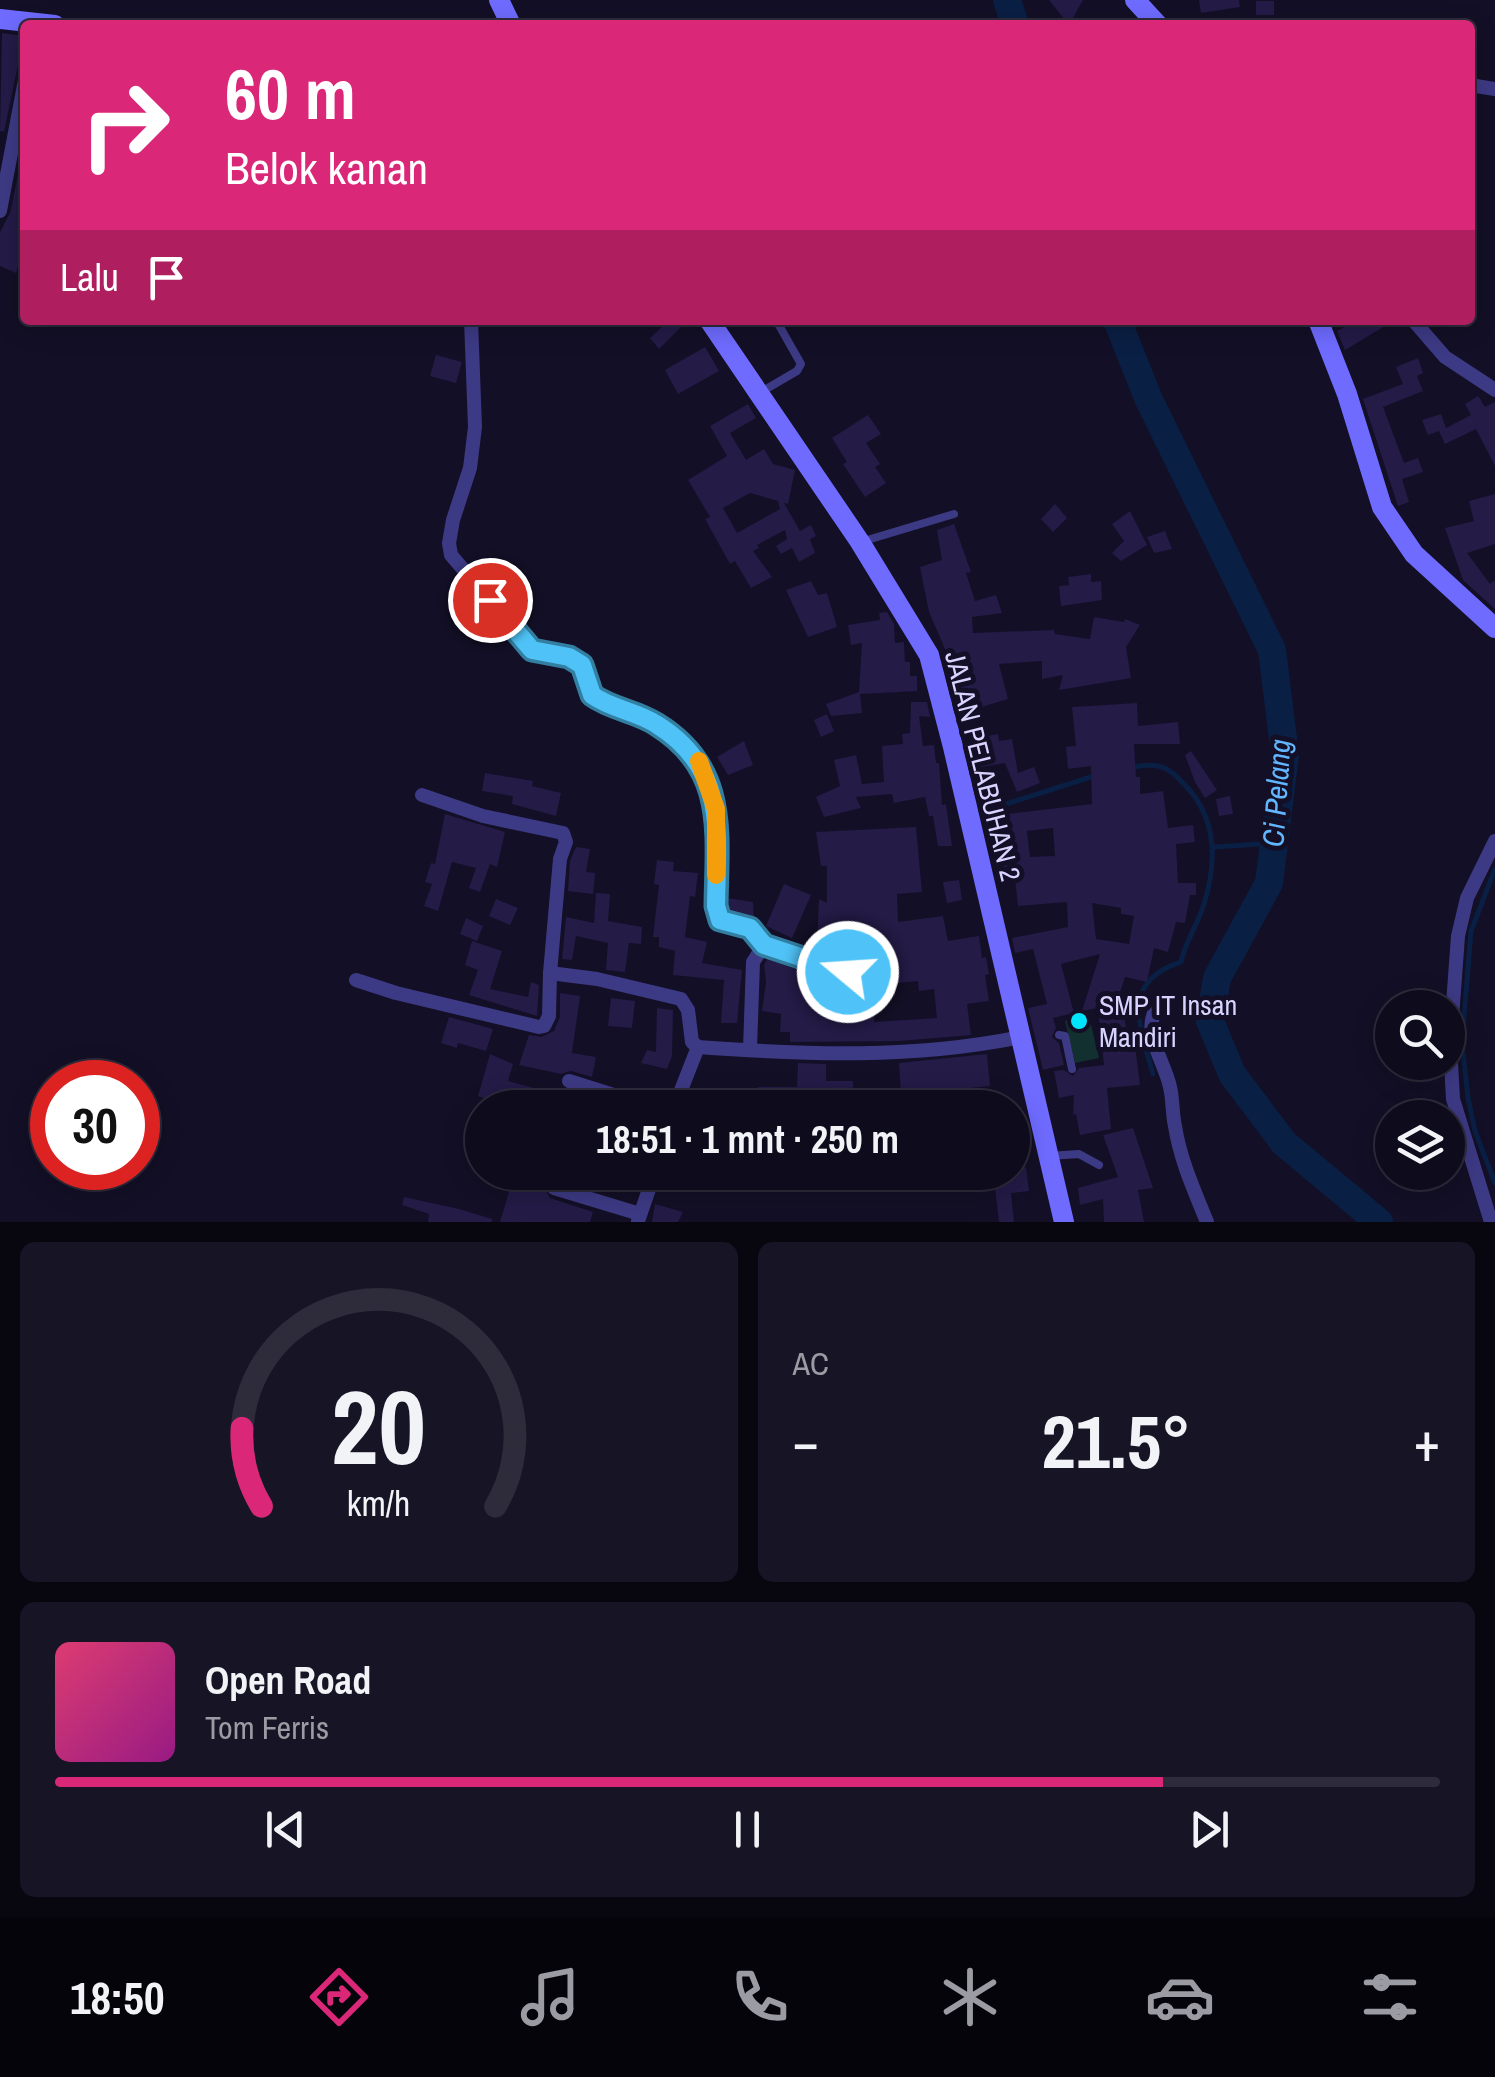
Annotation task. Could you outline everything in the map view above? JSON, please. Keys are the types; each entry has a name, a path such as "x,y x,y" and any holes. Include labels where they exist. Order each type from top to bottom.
{"main road":[{"path":"1135,0 1153,20"},
{"name":"JALAN PELABUHAN 2","path":"712,325 860,542 929,655 1025,1040 1064,1222"},
{"path":"1320,325 1347,394 1382,507 1414,554 1495,628"}],"street":[{"path":"0,210 20,99"},
{"path":"471,325 475,427 470,468 451,532 452,556 532,650 577,661 585,670 592,695 652,720 696,756 716,809 717,914 724,921 756,932 764,945 806,959 821,970 848,972"},
{"path":"1417,325 1445,356 1495,390"},
{"path":"356,980 539,1027 544,1026 549,1016 565,836 484,816 422,795"},
{"path":"1491,1222 1453,1099 1450,1045 1458,936 1467,898 1495,841"},
{"path":"750,1049 753,962 764,945"},
{"path":"550,973 597,979 681,999 688,1010 692,1042 698,1047 846,1056 1025,1040"},
{"path":"1163,1000 1152,1016 1152,1034 1170,1083 1183,1162 1206,1222"},
{"path":"681,1090 698,1047"},
{"path":"569,1081 598,1090"},
{"path":"560,1190 639,1218 649,1190"}],"lane":[{"path":"759,393 797,371 801,364 779,325"},
{"path":"860,542 954,514"},
{"path":"1059,1035 1065,1036 1072,1070"},
{"path":"1049,1156 1078,1154 1099,1165"}],"green space":[{"path":"1089,1016 1099,1058 1075,1063 1065,1021"}],"building":[{"path":"1049,0 1083,0 1072,20 1065,20"},
{"path":"1199,0 1239,0 1240,7 1201,13"},
{"path":"1256,1 1274,1 1274,15 1256,15"},
{"path":"2,33 20,35 20,55 4,132 0,131"},
{"path":"19,170 20,260 16,273 0,266 0,232 10,213"},
{"path":"664,325 683,325 659,349 650,338"},
{"path":"1349,325 1387,325 1345,350 1337,331"},
{"path":"705,347 719,371 678,394 665,370"},
{"path":"436,355 462,362 456,383 430,376"},
{"path":"1418,358 1423,373 1417,376 1423,391 1383,407 1404,463 1418,458 1423,472 1402,479 1409,502 1398,506 1363,399 1403,384 1396,367"},
{"path":"1478,396 1485,407 1495,402 1495,466 1476,429 1445,444 1439,431 1428,435 1422,420 1441,414 1446,428 1471,415 1465,404"},
{"path":"748,404 756,418 730,433 746,460 764,449 773,464 795,470 788,504 784,503 800,531 811,525 816,536 810,539 815,553 799,562 792,548 781,554 776,546 787,539 785,530 757,545 759,548 753,551 772,577 751,588 735,561 730,564 705,519 710,517 688,480 727,456 710,426","holes":["750,493 778,501 780,509 737,533 723,508"]},
{"path":"868,415 881,434 866,443 880,464 875,467 886,483 865,497 843,464 847,462 832,438"},
{"path":"1495,494 1495,544 1467,553 1490,584 1495,580 1495,609 1463,580 1445,528 1474,521 1469,501"},
{"path":"1055,504 1067,518 1053,532 1041,519"},
{"path":"1130,511 1147,545 1121,561 1112,553 1124,541 1112,524"},
{"path":"954,524 971,572 966,573 975,601 996,595 1002,613 972,617 973,633 1054,630 1055,634 1090,639 1094,617 1124,622 1125,619 1140,625 1126,647 1131,678 1059,690 1063,675 1042,679 1042,661 999,664 1008,699 962,713 952,665 929,612 920,567 942,560 937,530"},
{"path":"1165,531 1172,549 1154,553 1147,537"},
{"path":"1091,574 1091,582 1101,581 1102,600 1061,606 1059,586 1069,585 1068,577"},
{"path":"811,581 818,595 827,593 837,627 808,637 786,590"},
{"path":"887,612 894,624 895,643 904,642 910,676 917,676 917,691 860,694 862,713 831,716 826,704 859,692 862,643 851,645 848,625 880,620 879,613"},
{"path":"911,702 927,702 930,717 919,716 923,746 934,745 952,846 938,846 925,797 894,803 892,794 856,797 861,808 824,817 816,797 840,786 834,760 856,755 862,784 884,782 882,746 903,744 902,734 910,733"},
{"path":"1137,703 1138,726 1178,722 1180,744 1134,744 1136,777 1140,777 1140,794 1163,791 1168,828 1193,825 1195,842 1176,844 1178,883 1196,883 1196,895 1190,895 1185,923 1176,922 1168,952 1154,948 1147,982 1125,977 1113,1013 1124,1012 1128,1046 1135,1045 1140,1085 1107,1088 1111,1129 1080,1135 1076,1114 1073,1115 1074,1095 1059,1098 1054,1071 1064,1070 1073,1076 1079,1068 1104,1065 1098,1008 1082,1011 1100,954 1061,964 1074,1013 1053,1018 1056,1028 1052,1037 1059,1043 1064,1065 1043,1070 1028,1008 1047,1004 1033,949 1015,953 1012,938 1068,927 1067,902 1018,906 1015,879 1004,879 1000,815 1092,804 1091,766 1068,769 1066,747 1076,746 1072,707","holes":["1053,828 1055,856 1030,857 1027,831","1092,903 1121,908 1121,914 1134,916 1129,944 1096,939"]},
{"path":"827,714 834,731 821,737 814,720"},
{"path":"998,734 999,741 1012,739 1018,773 1034,767 1040,783 1017,792 1005,763 976,768 973,751 985,748 983,737"},
{"path":"744,741 753,765 728,775 717,757"},
{"path":"1191,751 1217,790 1205,798 1185,755"},
{"path":"485,773 533,781 532,786 561,793 556,816 512,804 513,796 482,791"},
{"path":"1230,796 1233,814 1219,816 1216,799"},
{"path":"445,814 505,832 497,867 490,864 480,892 469,888 476,868 452,862 438,911 424,906 432,884 425,882 431,863 435,864"},
{"path":"916,827 922,892 897,894 898,922 943,916 948,941 979,936 989,974 985,975 989,1001 967,1004 971,1035 900,1041 790,1042 790,1032 780,1032 781,1014 762,1011 764,965 768,958 801,969 803,977 822,980 821,989 849,988 850,1015 874,1014 874,1022 937,1018 934,989 919,991 918,981 885,984 883,952 849,952 849,946 817,944 819,899 827,903 827,866 821,866 816,832"},
{"path":"576,847 590,849 586,872 595,873 593,894 568,891 570,861"},
{"path":"657,860 674,862 673,871 698,873 695,897 690,896 685,937 707,942 702,963 742,970 737,1023 721,1023 724,980 673,975 675,951 659,947 659,937 653,937 659,885 654,884"},
{"path":"959,880 962,900 947,903 943,882"},
{"path":"784,884 811,895 792,938 766,926"},
{"path":"596,893 610,894 608,921 642,927 641,944 629,943 625,972 606,970 608,943 576,936 572,960 562,959 566,917 594,923"},
{"path":"727,898 753,902 754,920 729,912"},
{"path":"496,899 518,908 510,925 489,916"},
{"path":"466,918 483,926 477,941 460,934"},
{"path":"472,941 502,951 490,989 528,997 531,982 539,985 537,1016 469,995 478,970 465,965"},
{"path":"560,993 580,996 572,1053 596,1057 592,1077 519,1065 529,1035 541,1037 554,1031 560,1017"},
{"path":"611,998 635,1001 632,1028 608,1026"},
{"path":"657,1008 673,1010 672,1056 667,1069 641,1063 647,1050 656,1052"},
{"path":"449,1017 493,1029 486,1051 441,1043"},
{"path":"490,1054 513,1064 508,1081 541,1090 480,1090"},
{"path":"987,1054 990,1086 901,1090 899,1063"},
{"path":"798,1063 826,1064 826,1081 853,1081 853,1090 758,1090 797,1087"},
{"path":"1133,1128 1153,1188 1138,1190 1144,1222 1104,1222 1103,1199 1080,1205 1078,1188 1118,1177 1103,1135"},
{"path":"510,1190 546,1190 550,1198 593,1212 590,1222 500,1222"},
{"path":"995,1190 1029,1190 1011,1193 1014,1222 999,1222"},
{"path":"404,1197 459,1209 492,1222 428,1222 429,1214 402,1205"},
{"path":"655,1204 683,1212 678,1222 652,1222"}],"waterway":[{"name":"Ci Pelang","path":"1007,0 1013,20"},
{"name":"Ci Pelang","path":"1119,325 1149,400 1272,650 1285,755 1269,883 1217,978 1210,1021 1232,1074 1284,1143 1379,1222"},
{"path":"1132,767 1162,767 1180,779 1204,812 1212,842 1208,888 1181,962 1161,971 1141,994 1140,1023 1153,1074"},
{"path":"981,812 1097,775"},
{"path":"1214,847 1274,843"},
{"path":"1495,869 1471,931 1462,1042 1475,1131 1495,1183"}],"slow traffic":[{"path":"699,761 716,809 716,875"}],"place":[{"name":"SMP IT Insan Mandiri","path":"1079,1021"}],"route":[{"path":"490,600 532,650 577,661 597,699 652,720 696,756 716,809 716,906 720,920 750,928 764,945 813,962 821,970 848,972"}]}
